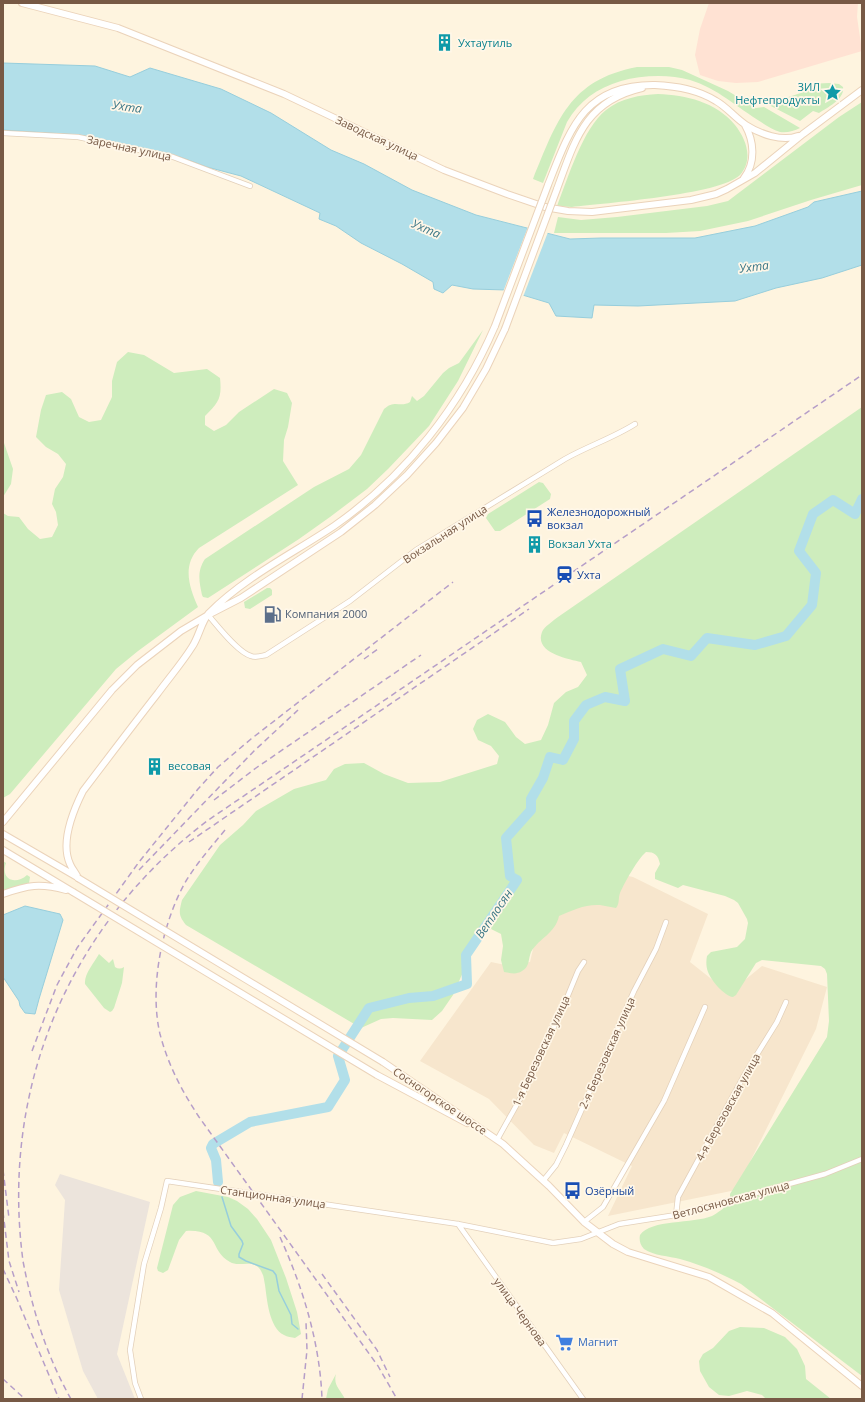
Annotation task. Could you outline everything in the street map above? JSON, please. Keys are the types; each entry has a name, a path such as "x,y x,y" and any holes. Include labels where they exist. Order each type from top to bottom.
{"street":[{"name":"Заводская улица","path":"22,3 118,28 153,41 284,94 444,170 545,207 568,211 592,212 691,200 716,194 755,173 803,134 862,90"},
{"path":"78,878 70,865 67,848 68,833 76,805 83,791 193,646 208,615 237,589 335,525 369,498 400,469 428,438 454,404 476,366 495,326 548,185 570,133 581,116 592,104 609,93 628,87 648,85 686,88 705,95 726,108 745,125 765,134 792,138 803,134"},
{"path":"3,822 121,680 141,661 163,644 208,615 241,598 341,532 375,505 407,475 436,443 463,408 486,369 505,329 557,189 578,138 587,122 600,107 612,99 629,92 652,87 666,86"},
{"path":"738,183 749,171 752,159 750,138 745,125"},
{"name":"Заречная улица","path":"3,133 78,137 173,157 250,186"},
{"name":"Вокзальная улица","path":"208,615 242,652 252,657 261,656 271,652 350,600 416,550 576,453 612,437 635,424"},
{"name":"Сосногорское шоссе","path":"3,834 383,1062 497,1140 543,1181 584,1222 613,1244 628,1252 709,1277 772,1313 862,1386"},
{"name":"Сосногорское шоссе","path":"3,850 377,1075 497,1140"},
{"path":"3,894 22,887 35,885 48,886 73,892"},
{"name":"2-я Березовская улица","path":"543,1181 556,1164 566,1145 634,991 656,949 666,922"},
{"name":"1-я Березовская улица","path":"497,1140 521,1098 578,971 584,962"},
{"name":"4-я Березовская улица","path":"676,1215 678,1197 746,1072 777,1022 786,1002"},
{"path":"584,1222 603,1207 664,1102 705,1007"},
{"name":"Ветлосяновская улица","path":"597,1232 619,1224 676,1215 826,1174 862,1159"},
{"name":"Станционная улица","path":"141,1399 135,1383 130,1350 144,1264 161,1208 167,1181 458,1224 553,1243 581,1239 597,1232"},
{"name":"улица Чернова","path":"458,1224 583,1399"}],"shaded area":[{"path":"709,3 858,3 857,17 862,51 758,82 736,83 718,81 700,75 695,55 700,29"},
{"path":"585,867 633,877 708,914 690,962 729,993 762,966 827,987 816,1029 736,1190 608,1216 632,1166 564,1133 554,1153 534,1145 489,1099 420,1061 491,962 510,966 530,962 542,911"},
{"path":"60,1174 150,1202 117,1354 135,1399 98,1399 83,1371 59,1290 65,1200 55,1185"}],"green space":[{"path":"637,67 669,67 682,70 728,91 756,108 764,107 800,128 785,132 775,130 752,117 718,93 690,80 664,76 647,76 629,79 604,87 590,96 577,108 567,122 543,183 533,179 550,139 568,106 595,82 614,73"},
{"path":"808,84 839,84 843,87 843,91 839,99 819,113 813,111 800,121 767,104 810,90"},
{"path":"658,94 679,96 700,101 710,105 727,117 739,131 747,149 747,162 740,175 728,182 710,188 686,193 572,207 557,206 583,141 598,118 606,110 624,100 638,96"},
{"path":"862,102 862,185 748,221 700,231 666,233 554,233 558,217 581,220 617,217 707,206 728,201 839,117"},
{"path":"483,330 458,381 429,426 388,469 367,489 299,539 208,598 203,597 199,576 202,563 205,559 314,487 349,469 361,455 384,409 394,404 406,404 410,402 412,396 417,401 424,396 443,373 459,363"},
{"path":"128,352 144,355 174,373 207,369 220,378 220,395 214,407 205,416 205,425 214,431 226,425 239,412 274,389 287,393 292,403 284,440 283,461 298,485 199,548 190,562 189,569 190,584 198,607 116,669 10,794 3,798 3,513 8,516 19,517 28,529 40,539 52,537 58,525 56,512 52,504 55,489 63,477 66,464 58,454 46,447 36,437 41,410 46,395 62,392 71,399 79,417 89,422 101,420 112,397 112,381 117,362"},
{"path":"862,407 862,1376 741,1284 696,1264 648,1251 644,1249 640,1242 640,1235 645,1230 653,1226 712,1216 730,1203 730,1194 827,1037 829,1021 827,974 825,969 821,966 762,960 756,963 736,995 733,997 722,991 712,979 707,968 707,956 711,952 737,947 745,939 748,923 747,919 738,903 734,900 725,896 683,885 678,888 655,879 655,873 660,864 659,861 654,853 646,852 635,866 625,883 620,893 616,908 600,905 589,905 559,916 551,931 531,952 528,965 522,971 516,973 504,972 501,960 503,946 501,934 491,929 478,938 453,995 442,1011 432,1020 393,1018 381,1019 361,1028 186,925 180,916 180,911 182,900 220,845 243,825 256,811 294,789 326,780 334,769 345,764 364,763 384,774 408,783 440,782 497,764 499,756 491,746 478,740 473,729 477,720 488,714 505,722 516,737 525,744 541,740 548,725 554,703 566,692 578,687 587,675 581,662 561,657 547,650 541,639 542,632 545,628 558,617"},
{"path":"3,440 13,469 11,484 3,497"},
{"path":"539,482 543,483 551,494 550,499 500,531 495,531 486,518 488,514"},
{"path":"267,588 272,590 272,595 250,609 245,608 244,602"},
{"path":"3,861 6,863 5,873 7,877 18,880 27,875 30,877 29,883 3,891"},
{"path":"99,954 109,963 113,959 116,968 124,967 122,983 114,1008 110,1012 104,1008 85,984 86,976"},
{"path":"196,1191 228,1197 237,1201 248,1209 257,1219 271,1240 286,1278 297,1312 301,1334 295,1338 287,1336 279,1331 275,1326 268,1305 263,1276 259,1268 252,1264 234,1264 230,1262 219,1252 210,1237 205,1233 186,1231 179,1240 168,1270 163,1273 158,1271 157,1268 173,1205 180,1197"},
{"path":"740,1327 764,1328 785,1337 797,1349 805,1366 806,1379 831,1399 766,1399 762,1395 747,1391 729,1396 719,1395 709,1387 700,1371 699,1361 703,1354 713,1348 729,1331"},
{"path":"336,1374 336,1384 345,1399 326,1399 328,1389"}],"water":[{"path":"3,63 95,66 130,77 150,68 221,89 271,113 331,150 364,164 412,190 476,215 570,239 695,238 755,226 808,207 814,202 862,191 862,265 822,278 776,288 735,301 638,306 594,305 592,318 556,316 549,303 506,290 473,289 452,285 443,293 434,289 433,282 361,243 336,226 319,219 320,213 241,176 207,167 180,157 79,135 3,130"},
{"path":"25,906 60,914 63,920 35,1014 25,1013 3,977 3,915"}],"pier":[{"path":"528,227 548,232 523,297 503,292"}],"waterway":[{"name":"Ветлосян","path":"218,1182 216,1160 211,1148 213,1144 250,1122 328,1107 345,1080 338,1056 369,1008 409,998 433,996 467,984 466,955 517,880 510,876 506,838 531,810 531,799 543,778 550,757 563,760 574,739 574,721 586,705 605,697 625,701 620,669 663,649 691,656 707,638 755,645 786,636 812,605 816,573 799,551 813,514 833,500 855,514 862,499"},
{"name":"Ветлосян","path":"222,1197 231,1226 243,1244 239,1257 273,1271 276,1275 279,1291 291,1315 292,1324 298,1329"}],"railway":[{"path":"71,1399 62,1383 41,1332 23,1261 19,1197 23,1134 35,1073 55,1016 82,961 117,910 159,863 207,821 862,375"},
{"path":"32,1051 57,985 77,948 139,862 198,789 218,767 251,739 453,582"},
{"path":"189,842 529,609"},
{"path":"364,659 378,649"},
{"path":"214,800 256,768 421,655"},
{"path":"139,870 254,751 298,710"},
{"path":"225,830 199,861 186,881 170,916 164,935 157,976 156,996 157,1016 163,1045 176,1077 199,1117 378,1366 397,1399"},
{"path":"3,1170 9,1218"},
{"path":"3,1212 9,1261 19,1292"},
{"path":"280,1237 296,1276 309,1316 318,1357 322,1399"},
{"path":"3,1269 59,1399"},
{"path":"322,1274 377,1350 390,1377"},
{"path":"302,1399 307,1350 306,1322"},
{"path":"3,1379 25,1399"}],"place":[{"name":"Ухтаутиль","path":"445,43"},
{"name":"ЗИЛ Нефтепродукты","path":"833,93"},
{"name":"Железнодорожный вокзал","path":"534,518"},
{"name":"Вокзал Ухта","path":"535,544"},
{"name":"Ухта","path":"564,575"},
{"name":"Компания 2000","path":"272,614"},
{"name":"весовая","path":"155,766"},
{"name":"Озёрный","path":"572,1191"},
{"name":"Магнит","path":"565,1342"}]}
